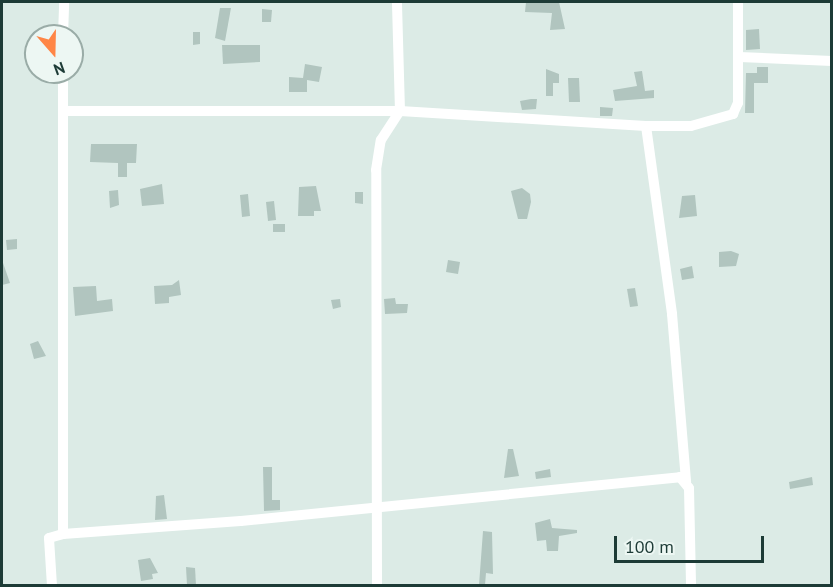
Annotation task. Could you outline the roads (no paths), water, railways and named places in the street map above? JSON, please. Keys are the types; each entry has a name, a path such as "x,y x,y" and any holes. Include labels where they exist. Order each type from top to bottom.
{"street":[{"path":"63,24 64,2"},
{"path":"377,585 375,507 376,170 381,140 400,111 397,2"},
{"path":"63,111 400,111 646,126 692,126 719,121 733,114 738,103 738,2"},
{"path":"739,57 831,61"},
{"path":"63,84 63,534"},
{"path":"646,126 672,314 686,482 691,585"},
{"path":"52,585 49,538 63,534 375,507 680,477 686,482"}]}
